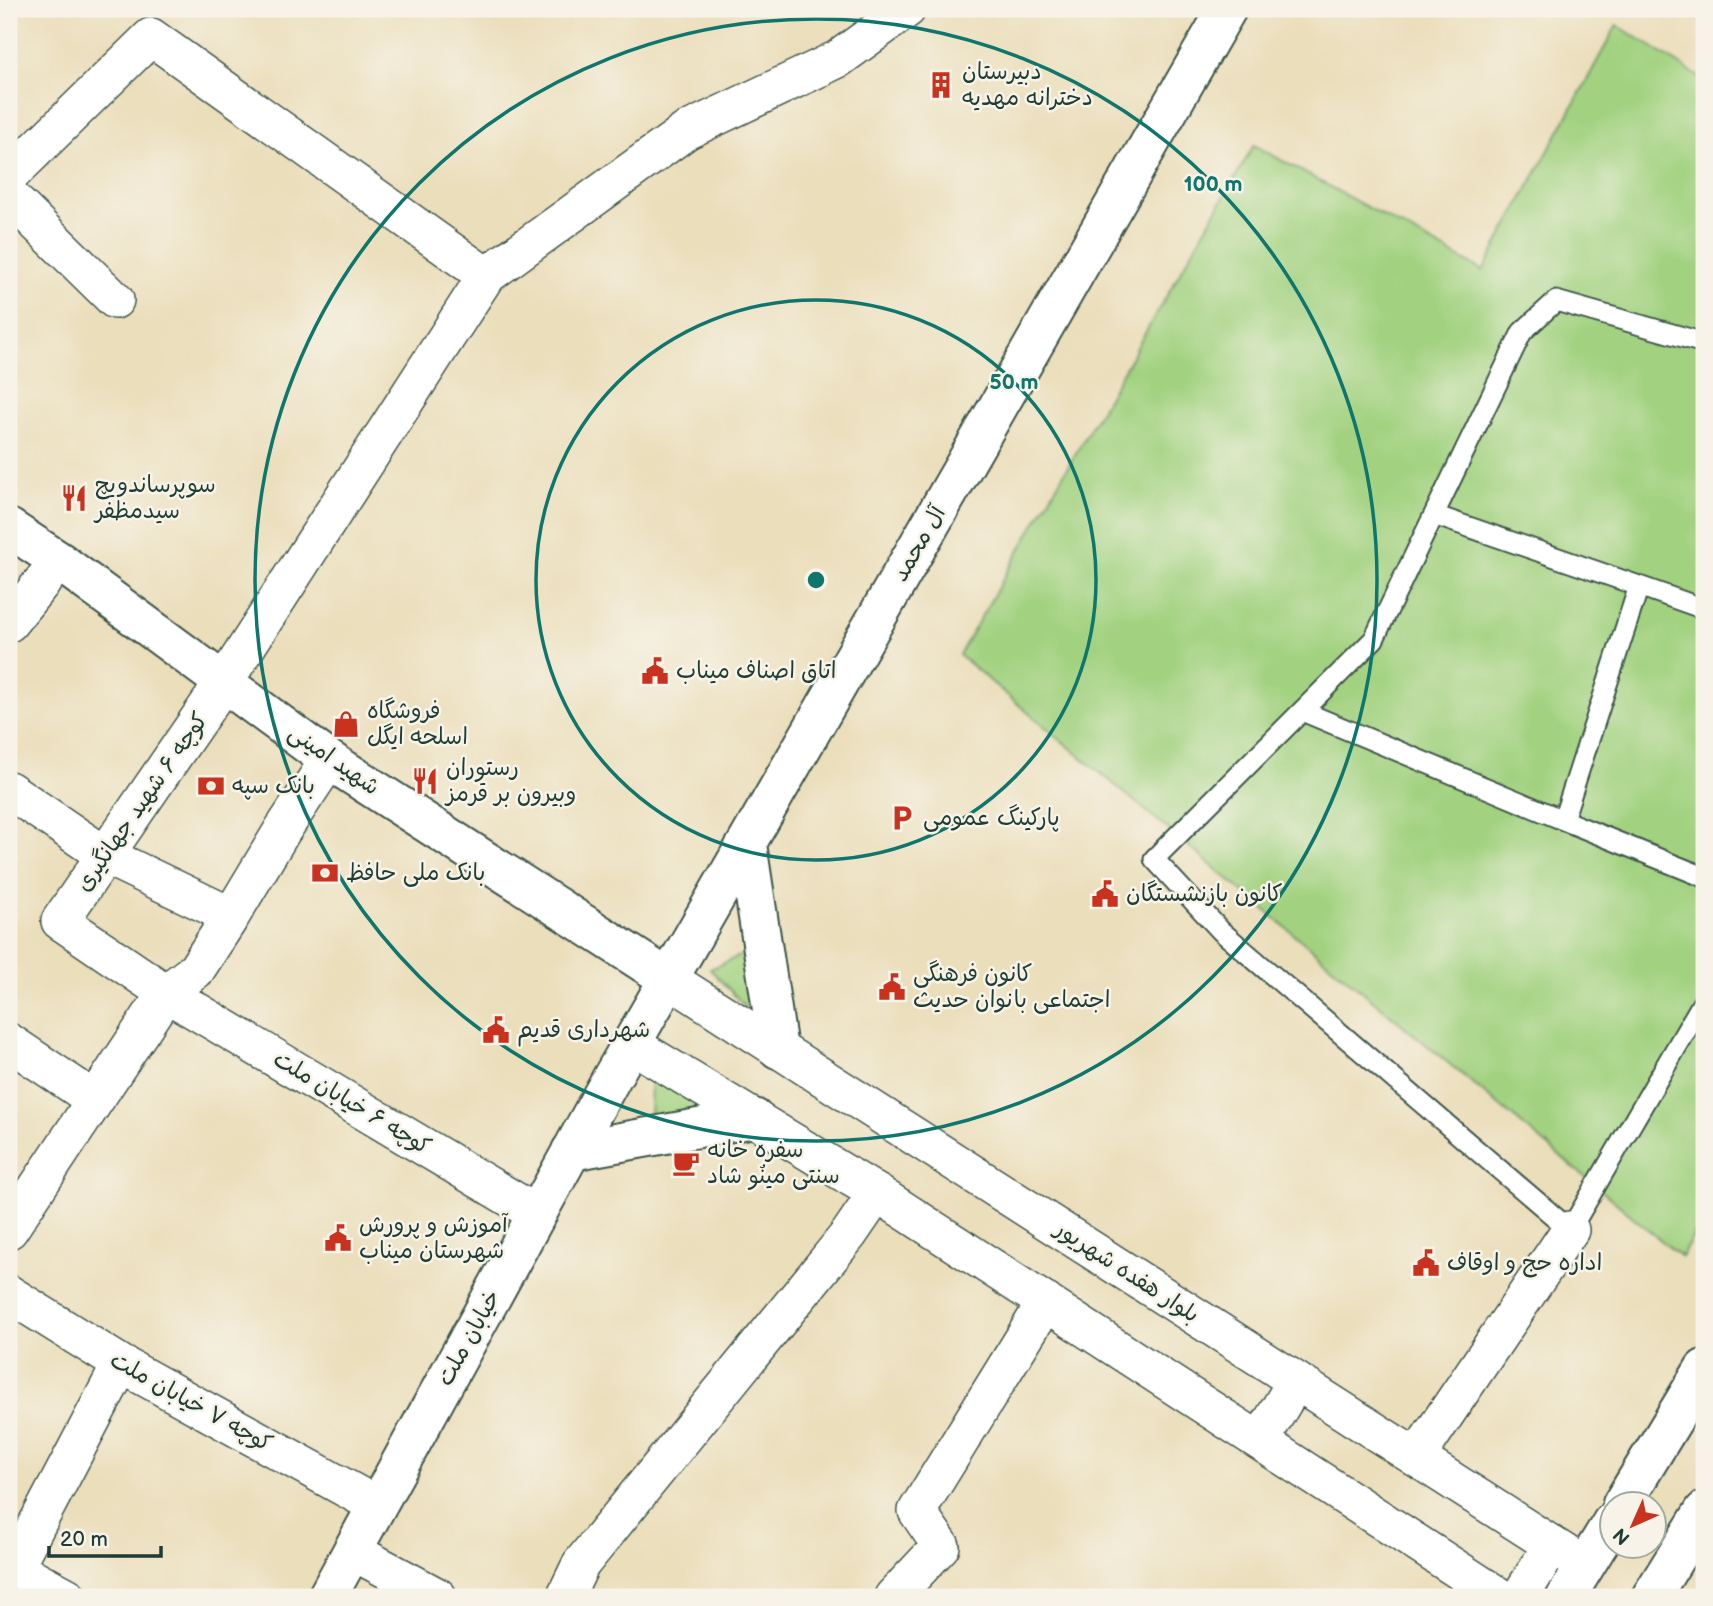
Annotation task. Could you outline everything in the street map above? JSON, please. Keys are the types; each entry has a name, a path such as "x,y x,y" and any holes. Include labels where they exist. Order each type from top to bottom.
{"main road":[{"name":"آل محمد","path":"611,1079 1227,9"},
{"name":"شهید امینی","path":"9,528 59,561 329,760 668,979"},
{"path":"747,844 778,1049"},
{"name":"خیابان ملت","path":"327,1597 611,1079"},
{"path":"571,1152 754,1118"},
{"path":"1631,1490 1704,1369"},
{"path":"1651,1597 1704,1511"},
{"path":"1575,1582 1598,1545"}],"street":[{"path":"9,176 151,37 486,276 686,131 838,59 907,9"},
{"path":"9,196 115,300"},
{"name":"کوچه ۶ شهید جهانگیری","path":"60,920 224,682 486,276"},
{"path":"9,623 59,561"},
{"path":"9,1230 166,993 196,970 329,760"},
{"path":"9,790 106,856 231,916"},
{"name":"کوچه ۶ خیابان ملت","path":"60,920 166,993 537,1214"},
{"name":"بلوار هفده شهریور","path":"668,979 1552,1545 1575,1582"},
{"path":"9,1042 95,1100"},
{"path":"631,1044 877,1192 1500,1597"},
{"path":"565,1597 581,1564 849,1234 877,1192"},
{"path":"1416,1458 1570,1230"},
{"name":"کوچه ۷ خیابان ملت","path":"9,1294 121,1364 376,1506"},
{"path":"893,1597 941,1546 916,1511 1046,1302"},
{"path":"68,1597 14,1576 121,1364"},
{"path":"1260,1441 1296,1381"},
{"path":"1520,1597 1552,1545"},
{"path":"352,1551 438,1597"}],"lane":[{"path":"1704,343 1556,301 1522,332 1374,639 1154,859 1221,932 1570,1230 1704,1000"},
{"path":"1434,514 1704,609"},
{"path":"1563,820 1639,586"},
{"path":"1302,711 1704,877"}],"green space":[{"path":"1617,25 1704,80 1704,1218 1681,1257 959,655 1254,145 1483,271"},
{"path":"758,948 754,1016 710,969"},
{"path":"651,1073 711,1103 650,1127"}],"place":[{"name":"دبیرستان دخترانه مهدیه","path":"941,85"},
{"name":"سوپرساندویچ سیدمظفر","path":"74,498"},
{"name":"اتاق اصناف میناب","path":"655,671"},
{"name":"فروشگاه اسلحه ایگل","path":"346,724"},
{"name":"رستوران وبیرون بر قرمز","path":"425,781"},
{"name":"بانک سپه","path":"211,786"},
{"name":"پارکینگ عمومی","path":"902,818"},
{"name":"بانک ملی حافظ","path":"325,873"},
{"name":"کانون بازنشستگان","path":"1105,894"},
{"name":"کانون فرهنگی اجتماعی بانوان حدیث","path":"892,987"},
{"name":"شهرداری قدیم","path":"496,1030"},
{"name":"سفره خانه سنتی مینُو شاد","path":"686,1163"},
{"name":"آموزش و پرورش شهرستان میناب","path":"338,1238"},
{"name":"اداره حج و اوقاف","path":"1426,1263"}]}
